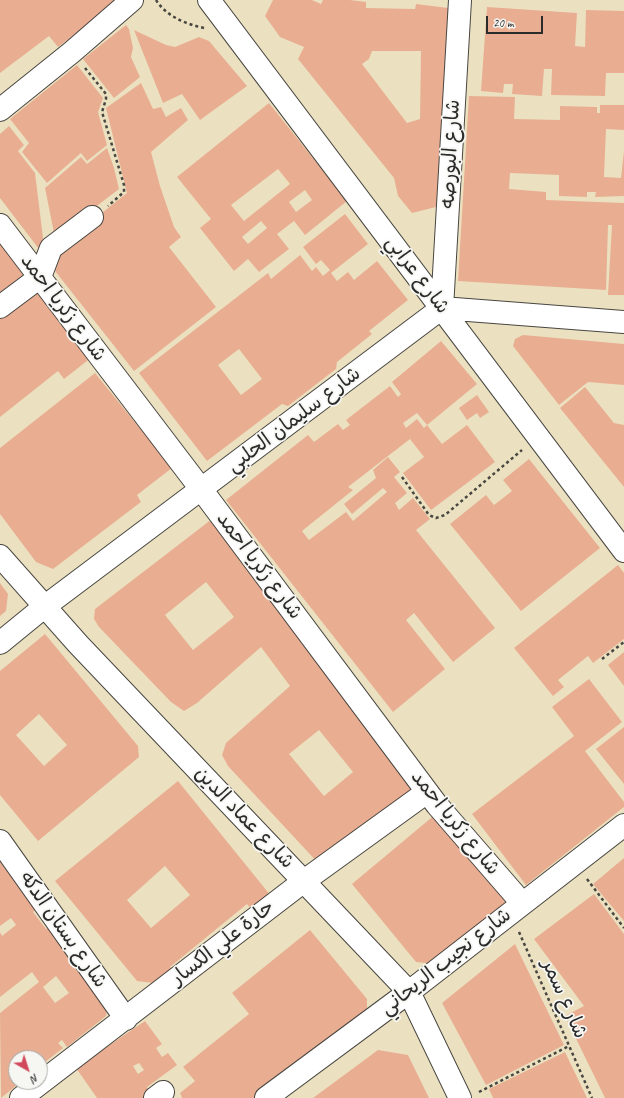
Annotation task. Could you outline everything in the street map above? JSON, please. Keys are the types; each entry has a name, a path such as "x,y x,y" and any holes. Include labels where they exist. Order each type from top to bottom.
{"street":[{"path":"0,110 72,52 132,0"},
{"name":"شارع عرابي","path":"209,0 624,551"},
{"name":"شارع البورصه","path":"442,308 460,0"},
{"path":"0,307 40,277 51,248 92,217"},
{"name":"شارع زكريا احمد","path":"0,225 201,489 427,792 516,908"},
{"path":"442,308 624,322"},
{"name":"شارع سليمان الحلبي","path":"0,643 44,607 442,308"},
{"name":"شارع عماد الدين","path":"0,556 44,607 409,992 468,1096"},
{"name":"حارة علي الكسار","path":"21,1098 126,1019 304,881 427,792"},
{"name":"شارع نجيب الريحاني","path":"266,1098 409,992 624,825"},
{"name":"شارع بستان الدكه","path":"0,841 126,1019"}],"path":[{"path":"156,0 172,16 190,25 209,29 230,27"},
{"path":"72,52 106,94 102,112 124,185 124,192 120,197 92,217"},
{"path":"402,477 429,515 436,518 445,515 538,437"},
{"path":"602,659 624,642"},
{"path":"575,862 624,928"},
{"name":"شارع سمر","path":"516,908 569,1046 592,1098"},
{"path":"468,1096 569,1046"}],"building":[{"path":"0,0 120,0 58,47 49,36 0,73"},
{"path":"273,0 312,0 321,4 323,0 350,0 366,2 366,8 415,9 416,4 456,9 440,206 412,213 398,196 394,178 298,59 304,47 280,37 265,16","holes":["372,51 421,51 420,119 407,123 362,64 369,59"]},
{"path":"487,7 577,13 575,46 585,47 586,10 624,11 624,73 606,73 605,96 551,95 552,69 544,69 542,96 512,94 513,84 504,84 503,93 481,91"},
{"path":"126,25 129,29 133,48 131,57 140,77 114,98 83,59"},
{"path":"134,30 166,45 175,47 199,37 209,41 247,86 200,120 182,94 163,103"},
{"path":"77,65 103,98 98,112 107,145 87,161 81,153 47,183 22,152 29,143 10,119"},
{"path":"141,83 153,109 161,107 166,117 181,108 188,120 151,152 160,186 174,227 181,237 169,247 216,307 134,371 55,271 58,248 127,193 106,108"},
{"path":"469,96 515,97 514,119 560,120 560,106 597,107 597,113 600,113 600,105 624,105 624,130 606,129 604,177 621,178 624,151 624,196 595,197 596,192 587,192 587,197 559,196 559,175 510,173 509,189 546,192 546,200 624,203 624,295 608,295 612,225 608,225 606,290 458,281"},
{"path":"269,103 347,201 305,235 294,221 277,234 289,249 259,272 248,259 234,271 200,228 211,219 177,177","holes":["278,169 290,184 244,221 231,205","305,190 312,200 296,212 289,202","261,221 267,228 248,244 242,237"]},
{"path":"9,126 24,145 18,151 35,173 44,246 42,253 0,198 0,134"},
{"path":"107,148 119,189 55,238 45,188 81,157 87,164"},
{"path":"345,214 368,244 331,273 337,281 348,272 354,280 377,261 408,300 369,331 372,334 337,362 336,369 288,406 282,404 207,461 139,373 268,273 271,279 300,255 312,271 316,267 323,276 330,270 321,260 316,264 303,247","holes":["239,349 262,379 241,395 218,365"]},
{"path":"0,232 34,275 0,301"},
{"path":"35,284 92,357 64,379 58,371 0,417 0,311"},
{"path":"523,335 624,344 624,385 588,382 559,405 513,346 515,339"},
{"path":"441,341 477,384 427,425 442,444 467,425 495,462 431,510 403,473 424,457 410,439 348,487 353,490 302,531 309,540 346,512 353,521 387,492 383,488 352,514 344,504 376,478 373,470 388,457 400,472 394,477 407,493 395,503 399,510 413,498 430,519 416,530 495,628 453,662 414,613 406,620 445,669 393,712 226,500 308,435 314,442 338,424 343,430 350,425 346,420 390,386 398,397 401,394 392,382","holes":["417,413 427,425 424,428 417,419 406,428 403,423"]},
{"path":"95,373 172,468 137,495 141,502 53,569 36,562 0,514 0,448"},
{"path":"585,387 614,423 624,425 624,487 560,408"},
{"path":"477,395 489,412 480,418 477,413 467,420 459,408"},
{"path":"529,459 600,548 521,611 450,524 486,495 494,505 512,491 503,480"},
{"path":"212,519 419,790 319,864 228,766 222,755 226,743 290,686 261,647 197,703 184,711 171,702 99,627 94,619 95,609","holes":["206,582 234,617 193,650 165,615","319,730 353,772 324,796 289,754"]},
{"path":"618,565 624,573 624,639 593,663 588,656 558,680 564,687 553,696 514,648"},
{"path":"0,583 8,594 6,611 0,616"},
{"path":"45,634 138,746 139,757 38,841 0,795 0,671","holes":["39,714 67,745 44,766 16,735"]},
{"path":"624,652 624,686 608,665"},
{"path":"589,679 622,722 585,751 624,802 624,807 526,885 472,814 574,736 552,707"},
{"path":"624,727 624,784 596,749"},
{"path":"178,781 271,896 253,911 247,904 170,967 175,973 162,984 137,981 55,881","holes":["165,866 190,895 151,928 127,900"]},
{"path":"437,813 512,903 437,964 416,962 352,884"},
{"path":"0,857 39,907 33,912 46,929 49,927 108,1004 106,1016 67,1047 62,1040 58,1043 63,1048 48,1060 48,1050 8,1050 8,1090 11,1090 1,1098 0,1013 39,982 32,972 0,997 0,932 2,936 16,925 11,918 0,926","holes":["56,976 69,993 55,1003 43,987"]},
{"path":"624,858 624,921 593,884"},
{"path":"594,894 624,934 624,1098 605,1098 565,1016 584,1006 534,939"},
{"path":"310,930 367,999 367,1014 256,1098 182,1098 180,1093 195,1081 183,1067 249,1014 232,993"},
{"path":"515,944 564,1045 486,1085 442,1003"},
{"path":"145,1021 162,1044 156,1048 162,1057 168,1053 177,1065 147,1087 152,1094 146,1098 97,1098 76,1068","holes":["139,1063 144,1070 138,1074 133,1066"]},
{"path":"378,1050 408,1055 429,1098 313,1098"},
{"path":"565,1052 587,1098 493,1098 489,1089"}]}
